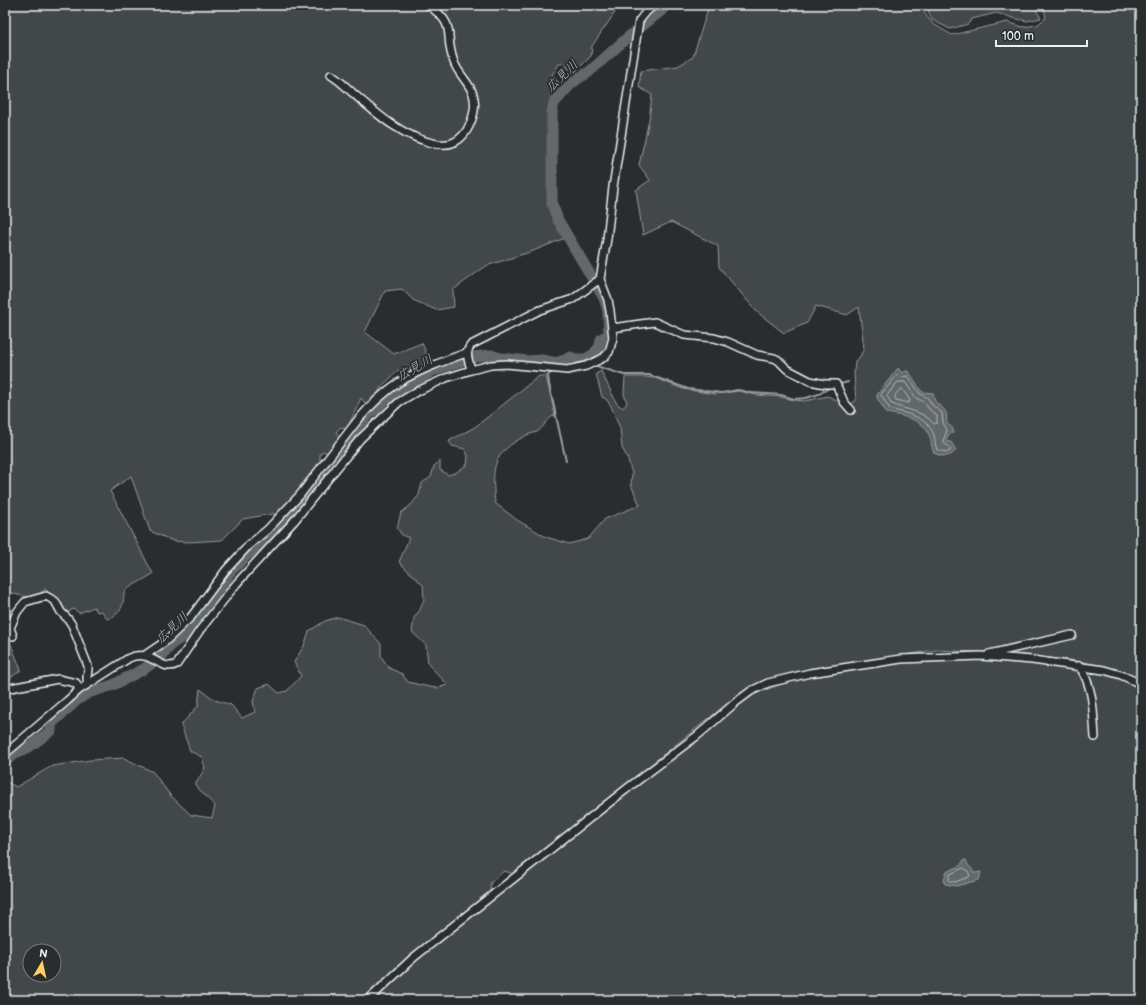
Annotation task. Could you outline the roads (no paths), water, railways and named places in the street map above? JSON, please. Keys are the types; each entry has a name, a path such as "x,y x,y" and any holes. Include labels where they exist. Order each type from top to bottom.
{"street":[{"path":"331,75 343,82 371,108 408,134 427,141 446,144 453,143 460,138 466,132 471,121 474,110 473,94 454,62 447,23 442,16 428,5"},
{"path":"5,754 78,690 130,658 139,655 145,656 162,664 171,666 177,664 226,595 294,521 356,444 393,407 407,397 446,378 471,368 507,364 567,370 586,366 603,358 609,352 613,338 608,300 598,280 607,239 639,21 654,5"},
{"path":"471,368 467,354 468,348 472,345 486,336 540,310 573,299 598,280"},
{"path":"612,328 655,322 684,336 714,338 728,342 757,355 774,358 787,369 810,381 837,386 844,402 851,410"},
{"path":"145,656 166,641 191,617 226,570 300,495 367,409 398,384 415,374 467,354"},
{"path":"13,636 10,628 21,605 25,602 46,596 50,597 55,601 60,612 72,625 89,669 86,679 88,684"},
{"path":"981,656 1072,635"},
{"path":"368,1000 413,958 628,787 698,736 735,703 751,691 768,683 804,674 901,659 981,656 1032,660 1104,670 1121,675 1141,684"},
{"path":"1079,666 1091,692 1095,737"},
{"path":"5,689 58,679 76,683 78,690"}],"water":[{"path":"898,368 902,373 907,371 909,372 922,392 933,393 936,402 945,411 947,416 947,424 952,427 953,430 953,433 949,434 946,440 947,442 951,442 956,450 954,453 949,456 943,456 934,453 930,437 922,425 912,419 887,413 877,398 877,395"},
{"path":"964,860 966,860 973,872 981,872 979,880 956,886 945,884 944,881 946,872 960,866"}],"waterway":[{"name":"広見川","path":"5,761 18,752 26,749 51,731 51,724 76,701 88,693 113,685 144,669 162,656 173,643 194,630 204,612 211,606 221,592 229,573 245,557 282,528 288,511 313,487 321,471 370,413 378,408 384,400 416,385 432,371 473,357 491,355 501,358 529,361 542,360 557,363 570,357 576,359 586,359 594,354 600,346 601,339 604,337 609,337 608,311 604,298 558,220 552,204 552,112 554,103 569,86 589,72 627,38 661,11 666,5"},
{"name":"広見川","path":"586,359 590,362"},
{"path":"594,364 624,375 649,375 688,389 722,393 738,390 752,393 781,395 794,399 806,398 819,394 831,387"},
{"path":"553,372 548,375 549,384 566,461"},
{"path":"837,385 848,382"}]}
